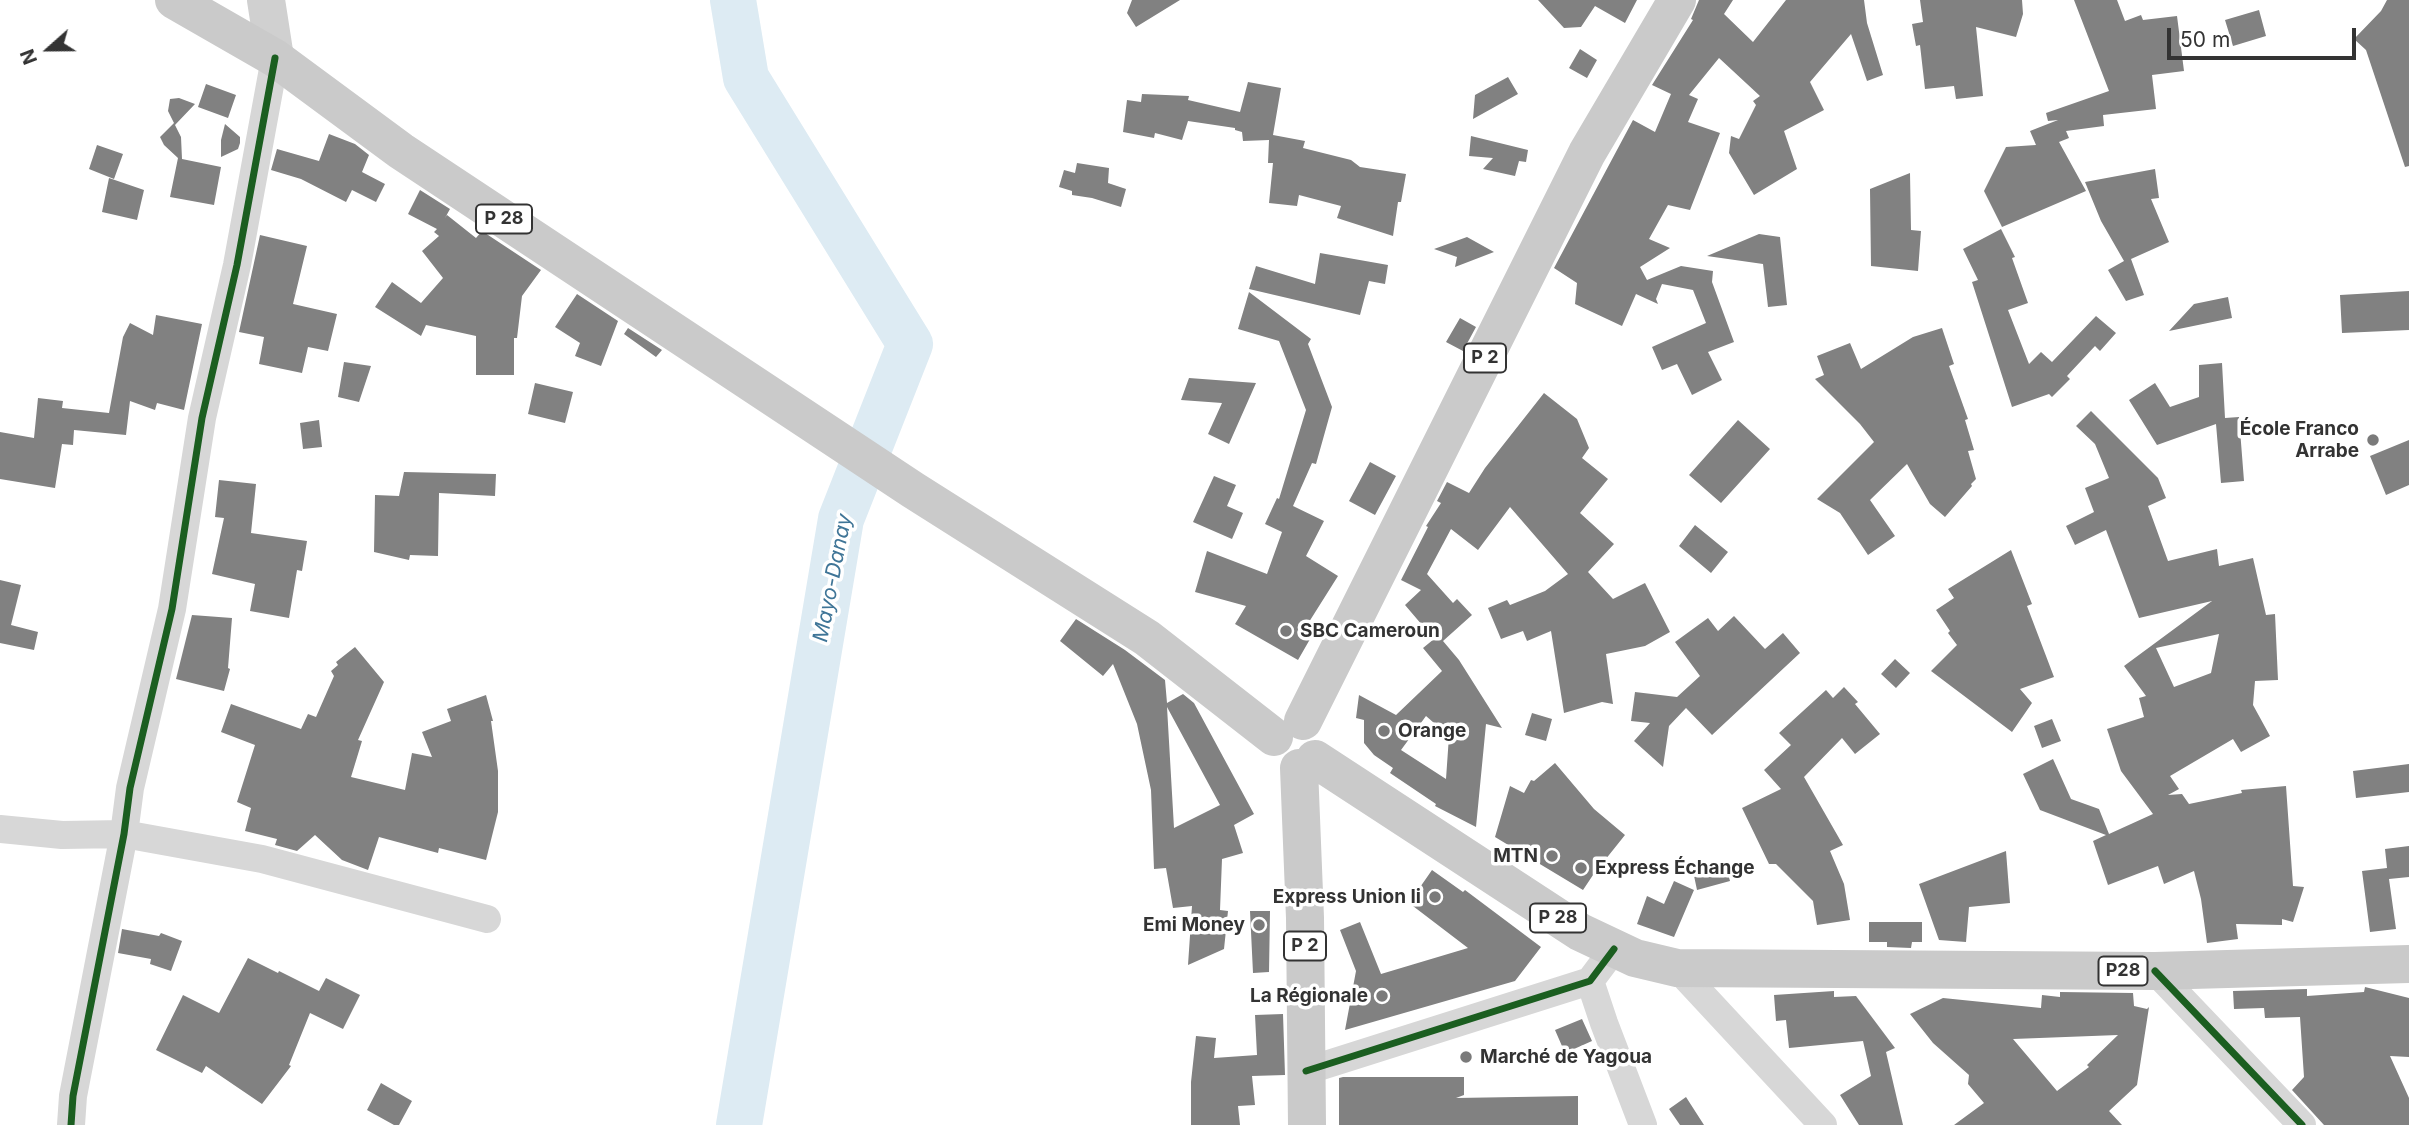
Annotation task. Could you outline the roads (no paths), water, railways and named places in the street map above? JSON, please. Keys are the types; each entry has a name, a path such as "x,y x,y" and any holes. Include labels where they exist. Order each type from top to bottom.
{"main road":[{"name":"P 28","path":"174,0 275,58 401,151 913,490 1289,729"},
{"path":"266,0 275,58"},
{"name":"P 2","path":"1289,729 1587,153 1677,0"},
{"path":"1289,729 1312,725 1318,732 1321,741 1307,764"},
{"name":"P 28","path":"1307,764 1457,850 1523,897 1614,950 1677,968 1838,968"},
{"name":"P 2","path":"1307,764 1307,1125"},
{"name":"P28","path":"1838,968 2155,971 2409,964"}],"street":[{"path":"71,1125 73,1096 124,834 130,788 172,609 202,418 237,265 275,58"},
{"path":"0,829 61,835 124,834 262,859 487,919"},
{"path":"1306,1071 1590,981 1614,950"},
{"path":"1677,968 1823,1125"},
{"path":"2155,971 2302,1125"},
{"path":"1590,981 1643,1125"}],"waterway":[{"name":"Mayo-Danay","path":"733,0 746,78 910,344 841,519 739,1125"}],"place":[{"name":"École Franco Arrabe","path":"2373,440"},
{"name":"SBC Cameroun","path":"1286,631"},
{"name":"Orange","path":"1384,731"},
{"name":"MTN","path":"1552,856"},
{"name":"Express Échange","path":"1581,868"},
{"name":"Express Union Ii","path":"1435,897"},
{"name":"Emi Money","path":"1259,925"},
{"name":"La Régionale","path":"1382,996"},
{"name":"Marché de Yagoua","path":"1466,1057"}]}
